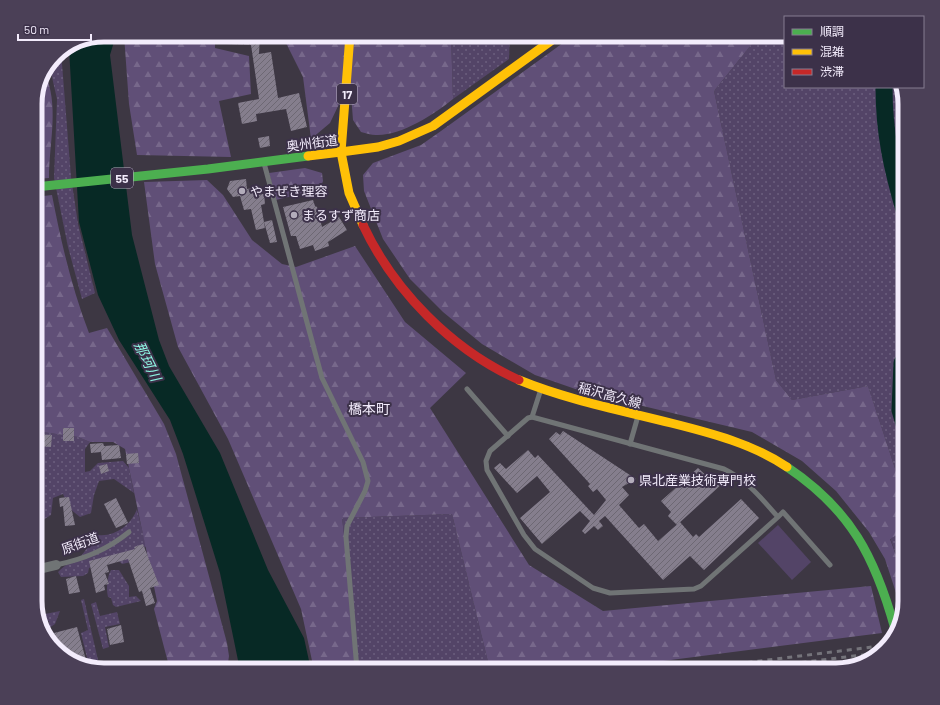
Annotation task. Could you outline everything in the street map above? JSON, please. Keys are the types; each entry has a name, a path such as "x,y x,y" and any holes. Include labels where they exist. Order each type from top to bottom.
{"main road":[{"name":"17","path":"341,152 350,42"},
{"name":"奥州街道","path":"42,186 208,169 341,152 392,143 433,126 549,42"},
{"name":"稲沢高久線","path":"341,152 346,179 356,210 381,257 402,287 447,334 471,353 500,371 542,388 576,400 742,443 785,465 807,481 842,514 871,557 881,581 893,624"}],"street":[{"name":"原街道","path":"42,568 56,565"}],"lane":[{"path":"263,162 322,378 363,462 368,481 366,491 347,526 346,536 356,663"},
{"path":"532,417 542,388"},
{"path":"467,389 508,436"},
{"path":"630,444 638,416"},
{"path":"778,516 747,483 737,475 724,469 532,417 528,418 490,451 486,461 487,470 524,535 541,554 593,588 602,591 610,593 694,589 701,586 783,512 830,564"},
{"name":"原街道","path":"56,565 93,555 110,546 129,532"}],"shaded area":[{"path":"451,42 510,42 509,59 453,99"},
{"path":"753,42 784,42 784,88 896,88 898,104 898,478 868,386 792,400 776,380 714,91"},
{"path":"62,59 71,177 78,224 95,293 82,299 68,247 54,178 57,99 51,72"},
{"path":"42,432 78,437 90,442 85,449 85,472 90,471 98,463 123,461 129,468 134,493 114,479 99,481 94,495 91,513 80,517 70,509 63,494 53,498 51,515 42,521"},
{"path":"137,509 146,546 131,562 122,564 115,557 109,557 89,568 88,573 83,576 61,577 58,572 82,555 98,535 110,534 122,529 131,520"},
{"path":"452,514 488,663 359,663 342,518"},
{"path":"778,525 811,562 792,580 758,543"},
{"path":"898,534 898,560 890,538"},
{"path":"111,570 119,570 129,586 129,597 136,596 141,601 116,607 113,605 111,598 108,597 107,590"},
{"path":"84,599 98,660 88,661 81,633 88,630 81,600"},
{"path":"96,602 100,616 117,612 120,624 105,627 109,647 103,649 91,604"},
{"path":"60,611 55,624 49,628 49,621 46,622 44,614"}],"green space":[{"path":"125,42 215,42 215,48 249,56 251,94 219,101 231,157 137,155 129,104"},
{"path":"286,42 451,42 453,99 417,123 396,132 372,135 361,132 353,120 350,81 330,123 311,139 303,77"},
{"path":"564,42 753,42 714,91 776,380 792,400 868,386 898,478 898,534 890,539 898,560 898,599 885,559 869,532 836,491 802,461 752,432 584,392 535,375 482,344 443,312 410,279 383,239 364,191 363,175 373,163 421,145"},
{"path":"47,79 52,97 53,110 49,178 42,178 42,100"},
{"path":"305,168 322,173 323,181 320,189 276,200 269,173"},
{"path":"207,180 223,195 252,240 282,264 296,267 355,246 405,322 466,373 430,408 529,565 603,611 871,586 882,633 648,663 488,663 452,514 342,518 359,663 313,663 301,609 228,439 178,347 155,264 144,182"},
{"path":"52,195 59,230 77,299 89,333 107,328 164,424 176,454 227,643 229,656 228,663 168,663 154,609 157,601 125,449 113,442 90,442 78,437 42,432 42,196"}],"water":[{"name":"那珂川","path":"114,42 110,55 132,235 159,340 169,366 220,453 268,570 304,638 309,663 239,663 220,573 183,454 170,420 119,340 98,295 79,222 69,53 84,45"}],"building":[{"path":"227,42 260,42 259,54 271,52 278,98 299,93 307,127 291,131 286,109 256,114 257,121 242,124 238,103 259,99 251,45 227,44"},
{"path":"269,136 270,146 260,148 258,138"},
{"path":"246,179 247,189 260,187 261,194 264,194 265,204 261,205 265,228 256,230 251,209 244,210 240,196 233,197 227,189 230,181"},
{"path":"313,200 315,206 317,207 322,227 339,217 347,230 328,242 329,246 315,251 313,245 300,249 296,236 291,236 283,207"},
{"path":"272,220 277,242 270,243 264,222"},
{"path":"63,428 74,428 74,441 63,441"},
{"path":"563,431 636,479 622,487 629,495 619,505 639,528 644,524 658,541 680,522 693,537 696,534 699,537 741,499 759,518 704,570 690,556 663,580 605,516 599,521 603,526 598,530 594,526 585,534 582,531 590,521 580,511 542,544 520,518 550,492 537,476 517,493 494,468 500,463 506,469 528,450 535,458 538,455 594,515 606,500 597,489 593,492 588,486 590,484 549,439 556,432 560,435"},
{"path":"42,434 52,435 51,447 42,446"},
{"path":"103,443 104,446 119,445 121,458 102,460 101,452 91,453 90,444"},
{"path":"138,453 139,463 127,464 126,454"},
{"path":"107,464 109,471 101,474 99,466"},
{"path":"698,468 713,482 718,477 723,483 677,525 668,516 671,512 661,501"},
{"path":"69,497 75,525 65,526 63,506 60,507 59,498"},
{"path":"116,498 128,523 116,528 104,504"},
{"path":"143,544 159,585 150,588 155,603 146,606 142,591 139,592 128,559 107,565 109,572 105,573 109,584 104,585 105,590 96,593 89,561 135,549 134,547"},
{"path":"76,576 80,592 69,594 66,579"},
{"path":"121,625 124,642 110,645 107,629"},
{"path":"77,627 86,661 66,650 56,641 54,633"}],"waterway":[{"path":"884,88 887,135 898,188"}],"railway":[{"path":"744,663 879,646"},
{"path":"798,663 868,654"}],"traffic: fast":[{"path":"42,186 208,169 308,156"},
{"path":"787,467 809,483 828,500 858,537 879,579 894,624"}],"traffic: slow":[{"path":"308,156 341,152 349,42"},
{"path":"363,225 349,193 341,152 378,147 399,141 433,126 549,42"},
{"path":"519,380 575,399 716,435 760,452 787,467"}],"traffic: jam":[{"path":"363,225 391,273 408,295 428,316 448,335 471,352 494,367 519,380"}],"place":[{"name":"やまぜき理容","path":"242,191"},
{"name":"まるすず商店","path":"294,215"},
{"name":"県北産業技術専門校","path":"631,480"}],"district":[{"name":"橋本町","path":"369,408"}]}
